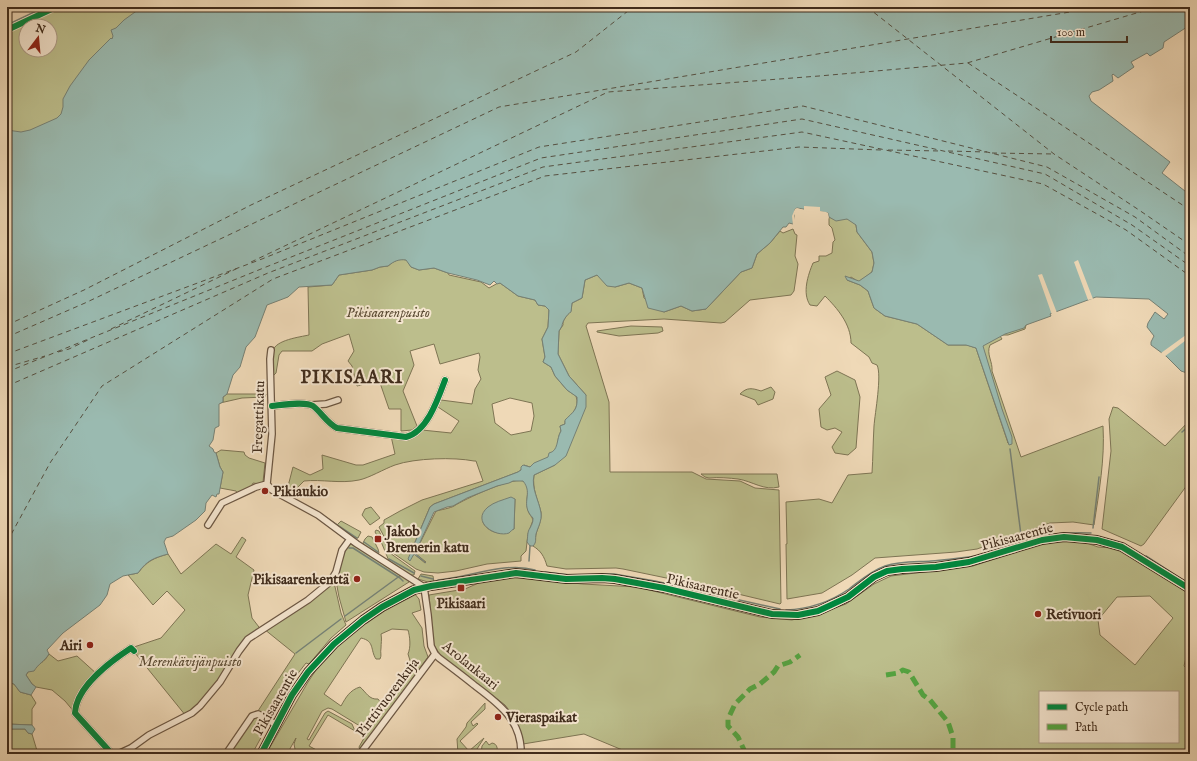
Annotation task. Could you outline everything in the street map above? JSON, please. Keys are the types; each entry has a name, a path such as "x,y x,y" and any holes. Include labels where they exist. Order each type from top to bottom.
{"street":[{"name":"Fregattikatu","path":"267,484 266,480 272,434 271,350"},
{"path":"309,405 314,407 337,428 406,437 415,433 422,425 432,410 445,380"},
{"path":"272,406 326,404 338,400"},
{"path":"208,525 222,503 267,484 272,490 318,515 350,539 424,587"},
{"name":"Pikisaarentie","path":"261,754 292,695 317,661 334,644 363,620 414,590 424,587 516,573 566,580 602,578 664,588 772,614 798,615 818,611 831,605 848,596 874,577 887,571 936,567 969,562 1042,540 1064,537 1097,540 1122,547 1190,589"},
{"path":"118,754 131,748 149,735 192,713 200,706 220,682 239,650 248,639 308,600 330,582 336,572 342,550 350,539"},
{"name":"Arolankaari","path":"424,587 431,646 435,654 501,705 514,724 521,745 521,754"},
{"path":"112,754 76,713 76,707 80,696 95,678 116,658 132,650"},
{"name":"Pirttivuorenkuja","path":"360,754 435,654"},
{"path":"226,754 252,716 258,714 277,725"}],"green space":[{"path":"59,7 178,7 73,124 7,149 7,32 18,27 18,58 58,58 58,18 36,18"},
{"path":"829,217 835,219 848,219 856,225 857,232 872,252 874,263 872,272 859,282 851,277 847,280 860,285 868,291 874,308 885,316 917,324 948,345 967,345 976,348 1008,443 1004,417 982,346 994,337 1026,325 1025,329 1000,336 1002,339 990,345 989,348 992,371 1021,457 1103,426 1100,488 1094,525 1073,522 1050,523 977,549 875,558 852,575 822,593 787,599 786,502 819,499 832,503 848,475 872,473 874,426 879,385 877,365 872,363 869,357 851,343 849,329 846,323 825,296 817,306 810,305 806,295 808,278 813,263 819,261 819,256 826,256 832,253 833,242 835,240 832,228 829,225"},
{"path":"793,229 797,235 795,256 798,264 794,291 791,295 750,300 725,322 721,323 664,319 588,323 586,326 609,402 610,472 692,472 706,479 740,481 755,488 779,490 781,603 623,569 566,569 547,566 542,554 533,546 541,515 535,490 534,475 555,465 586,395 569,376 558,354 559,331 563,325 564,319 571,311 572,303 582,298 585,280 597,275 615,287 629,283 642,288 644,298 664,312 681,306 692,311 706,309 741,272 752,268 757,254 770,243 780,231 783,233"},
{"name":"Pikisaarenpuisto","path":"400,259 407,260 411,267 419,270 434,268 448,273 449,275 481,282 489,288 500,283 518,296 535,300 538,305 545,306 549,310 548,327 542,339 545,357 543,362 551,367 555,376 567,390 576,396 577,400 575,410 565,421 565,424 560,426 561,431 557,447 548,458 530,467 524,465 518,472 434,504 430,507 412,549 412,557 414,554 425,563 426,562 416,554 416,551 436,511 453,507 501,484 520,480 525,482 527,486 527,508 533,520 528,534 526,551 521,556 521,561 487,564 456,571 438,573 424,572 416,569 393,553 379,527 384,523 384,520 422,500 483,481 476,461 445,459 413,461 395,465 359,480 345,482 304,481 294,491 292,497 286,494 293,467 310,475 323,469 322,455 356,465 363,465 395,454 391,436 413,437 422,430 451,433 459,421 438,407 441,400 472,404 475,389 481,379 478,370 480,357 479,353 440,364 434,344 410,351 414,365 403,391 417,426 412,430 401,431 401,409 389,409 379,380 357,386 352,366 348,361 354,351 349,334 322,344 312,351 282,351 279,355 276,373 273,376 272,357 275,347 278,344 288,340 309,335 308,287 332,285 339,275 372,270 388,266","holes":["510,398 532,403 534,416 531,431 511,435 495,423 492,404","515,499 514,529 503,533 497,533 487,528 483,522"]},
{"path":"631,326 662,327 663,331 658,333 619,336 597,332 597,331"},
{"path":"837,371 855,380 860,397 856,448 848,455 835,453 832,447 842,432 835,428 827,430 821,427 819,409 831,395 825,377"},
{"path":"771,387 775,392 773,399 758,405 755,400 740,394 747,389 761,391"},
{"path":"227,394 266,394 265,397 242,398 220,403 223,402 223,397"},
{"path":"1113,407 1118,408 1165,446 1190,420 1190,481 1141,546 1102,529 1111,451 1109,419"},
{"path":"221,450 244,452 249,458 265,463 263,482 260,484 253,483 250,489 238,494 236,491 220,488 223,472 216,453"},
{"path":"701,474 777,474 779,487 768,488 743,480 709,478"},
{"path":"371,507 380,518 370,525 362,515 365,509"},
{"path":"341,521 361,532 358,538 355,538 337,525"},
{"path":"376,530 379,531 390,553 415,571 414,575 410,575 389,561 375,532"},
{"path":"368,536 372,537 378,549 378,554 364,545 363,543"},
{"name":"Merenkävijänpuisto","path":"242,537 246,540 236,557 254,570 248,595 252,618 262,631 248,639 211,693 186,716 131,648 161,638 185,610 167,591 153,605 128,575 138,573 151,560 168,554 181,574 216,544 231,554"},
{"path":"1081,541 1098,547 1114,548 1123,552 1190,594 1190,640 1184,666 1190,672 1190,754 632,754 584,734 523,744 512,714 505,705 441,656 434,645 433,640 429,595 465,589 483,581 509,577 583,584 637,587 760,617 792,620 846,604 874,584 891,576 973,566 1037,545 1056,542","holes":["1150,596 1173,618 1135,665 1100,635 1098,620 1117,597"]},
{"path":"351,544 409,579 409,582 346,622 339,597 336,576 345,548"},
{"path":"421,574 433,576 434,582 418,579"},
{"path":"333,578 341,613 346,625 331,638 309,664 306,663 292,681 252,754 227,754 256,714 295,654 264,629 308,600"},
{"path":"414,593 419,599 421,610 412,613 422,628 424,646 428,657 360,750 359,747 368,731 328,708 322,711 307,739 309,740 325,713 328,711 352,724 355,731 328,715 309,746 324,754 296,754 294,744 296,738 287,754 266,754 308,682 324,658 371,617","holes":["392,629 408,630 410,642 408,654 412,667 389,694 385,704 382,704 378,699 370,697 360,687 351,692 341,706 324,694 361,638 368,641 372,646 374,656 376,659 380,659 381,634"]},
{"path":"49,654 58,661 77,656 98,675 85,689 75,713 65,701 52,690 36,687 26,675"},
{"path":"7,682 14,684 20,692 31,695 36,703 32,709 32,725 7,724"},
{"path":"485,703 485,709 471,722 473,726 477,723 478,724 460,741 469,751 484,738 477,749 476,754 458,754 457,739 466,727 467,723"},
{"path":"7,729 25,729 28,733 32,734 38,754 9,754"},
{"path":"486,741 489,745 492,743 495,744 498,754 481,754 482,746"}],"water":[{"path":"142,7 1190,7 1190,25 1164,42 1163,48 1150,56 1147,53 1131,62 1134,67 1118,78 1113,74 1113,81 1099,90 1092,92 1089,96 1091,101 1170,162 1162,173 1190,195 1190,374 1181,371 1166,356 1151,345 1154,336 1147,327 1148,323 1155,312 1164,319 1168,314 1149,299 1096,297 1050,314 1051,316 1026,325 1024,328 1005,334 983,346 1012,437 1012,444 1009,445 976,348 966,345 948,345 917,324 885,316 874,308 868,291 860,285 847,280 845,276 859,281 872,272 874,263 872,252 857,232 856,225 847,219 836,221 829,217 828,213 797,208 795,209 793,224 789,223 786,227 783,227 770,243 757,254 752,268 741,272 706,309 692,311 681,306 664,312 648,308 642,288 629,283 615,287 607,286 597,275 585,280 582,298 572,303 571,312 565,318 559,331 558,354 569,376 586,395 586,407 566,456 555,465 534,475 534,490 541,516 534,545 530,546 527,542 528,531 533,518 527,508 526,486 523,481 513,481 467,498 453,506 434,512 415,553 426,563 414,554 410,561 408,559 430,507 434,504 518,472 521,470 523,465 530,467 534,463 548,457 549,453 556,447 561,431 560,426 565,424 565,420 576,408 577,397 567,390 555,376 551,367 543,362 545,357 542,339 548,327 549,310 545,306 538,305 535,300 518,296 500,283 497,284 494,281 490,285 434,268 419,270 411,267 406,260 397,261 388,266 372,270 339,275 332,285 299,287 288,297 267,305 255,337 246,347 240,367 233,375 227,394 223,397 223,402 219,404 219,426 215,428 213,440 209,446 216,453 223,472 219,494 217,494 216,497 212,495 206,503 205,511 196,520 173,536 166,538 164,542 168,554 151,560 138,573 123,576 110,584 107,595 100,605 63,633 47,650 49,654 45,659 34,671 28,672 26,675 36,687 31,695 20,692 14,684 7,682 7,130 21,132 30,130 57,118 61,114 63,99 70,86 89,60 111,38 112,39 113,36 111,30 116,28"},
{"path":"511,497 515,499 514,529 509,533 504,534 487,528 483,523 483,513 493,504"},
{"path":"7,724 32,725 35,729 32,734 28,733 25,729 7,729"}],"pier":[{"path":"804,206 820,207 820,211 828,213 829,219 825,214 797,210 794,216 795,222 793,226 792,216 795,209 797,208 804,210"},
{"path":"1078,260 1093,299 1088,300 1074,262"},
{"path":"1042,274 1057,313 1052,315 1038,275"},
{"path":"1190,332 1190,337 1164,357 1161,353"}],"waterway":[{"path":"7,25 45,7"},
{"path":"1182,432 1190,425"},
{"path":"1010,449 1021,535"},
{"path":"1093,528 1099,477"},
{"path":"315,510 357,538"},
{"path":"1020,543 1055,534 1091,533"},
{"path":"364,542 378,552"},
{"path":"529,561 530,546"},
{"path":"349,548 353,548 403,581"},
{"path":"342,559 345,551"},
{"path":"786,610 803,608 835,598 871,573 891,564 902,562 937,561 976,556"},
{"path":"1146,556 1189,584"},
{"path":"389,559 414,573"},
{"path":"438,580 511,567 535,570"},
{"path":"338,580 340,568"},
{"path":"545,572 570,575"},
{"path":"602,574 614,574 655,581 780,609"},
{"path":"345,616 401,575"},
{"path":"421,576 433,579"},
{"path":"296,653 341,619"}],"ferry route":[{"path":"7,325 84,290 251,205 576,52 633,7"},
{"path":"867,7 1054,154 1190,245"},
{"path":"7,337 85,303 499,107 1100,7"},
{"path":"251,262 608,92 967,63 1157,7"},
{"path":"968,63 1190,210"},
{"path":"7,354 262,259 539,147 803,106 1047,167 1135,217 1190,257"},
{"path":"7,372 541,158 802,119 1045,174 1132,225 1190,266"},
{"path":"7,386 268,273 543,167 802,132 1043,184 1126,230 1190,276"},
{"path":"7,542 50,463 102,386 273,279 545,176 799,147 881,150"},
{"path":"888,150 941,151"},
{"path":"948,151 987,152"},
{"path":"992,153 1054,154"},
{"path":"111,329 238,268"},
{"path":"58,352 69,349 90,339"},
{"path":"7,367 45,356"},
{"path":"7,588 10,599 7,597"}],"marked path":[{"path":"746,754 738,737 728,726 728,719 735,704 750,689 760,684 774,672 778,666 790,662 800,655"},
{"path":"886,675 898,673 903,670 909,672 923,695 930,700 948,722 953,737 953,754"}],"cycle path":[{"path":"7,30 56,7"},
{"path":"272,406 305,404 313,406 337,428 406,437 420,429 426,422 431,414 445,380"},
{"path":"261,754 292,695 308,672 334,644 363,620 382,607 414,590 431,586 516,573 566,579 615,579 664,588 772,614 798,615 818,611 848,597 874,577 887,571 936,567 969,562 1042,540 1064,537 1097,540 1122,547 1190,589"},
{"path":"112,754 75,713 77,703 88,684 105,667 131,648 134,651"}],"place":[{"name":"Pikiaukio","path":"265,491"},
{"name":"Jakob Bremerin katu","path":"378,539"},
{"name":"Pikisaarenkenttä","path":"357,579"},
{"name":"Pikisaari","path":"461,588"},
{"name":"Retivuori","path":"1038,614"},
{"name":"Airi","path":"90,645"},
{"name":"Vieraspaikat","path":"498,717"}],"district":[{"name":"PIKISAARI","path":"352,377"}]}
